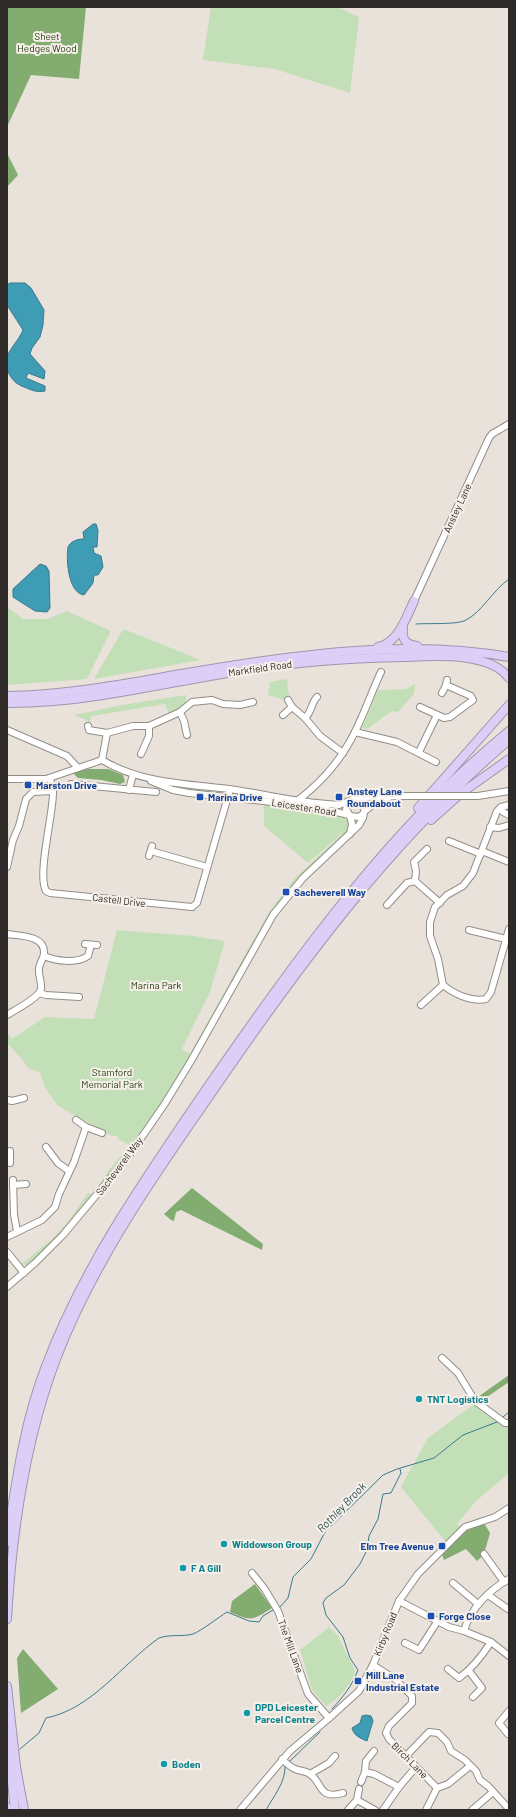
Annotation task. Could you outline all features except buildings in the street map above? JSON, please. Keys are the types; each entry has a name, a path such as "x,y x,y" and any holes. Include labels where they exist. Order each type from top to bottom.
{"highway":[{"path":"355,652 389,643 403,625 414,601"},
{"path":"403,625 402,637 409,645 435,648 468,647 509,652"},
{"name":"Markfield Road","path":"7,696 77,691 256,662 355,652 435,648 471,651 509,657"},
{"name":"Markfield Road","path":"7,703 56,701 102,695 261,668 359,658 460,658 488,663 499,668 509,678"},
{"path":"356,886 385,846 509,705"},
{"path":"7,1542 20,1464 36,1397 45,1367 72,1303 100,1253 165,1149 256,1018 356,886 426,807 509,731"},
{"path":"7,1619 11,1563 18,1509 33,1432 56,1360 81,1302 98,1270 177,1143 223,1075 312,952 385,864 436,808 509,740"},
{"path":"385,864 460,794 509,759"},
{"path":"7,1686 16,1767 24,1810"},
{"path":"7,1736 15,1810"}],"street":[{"name":"Anstey Lane","path":"414,601 489,438 492,434 509,424"},
{"path":"297,801 315,787 343,753 381,672"},
{"path":"420,707 444,718 450,717 473,700 471,696 447,683 442,693"},
{"path":"305,718 312,710 314,698"},
{"path":"88,730 107,734 133,726 149,726 180,712 188,707 192,702 204,700 223,704 240,705 250,703 251,711"},
{"path":"288,700 292,708 305,718 320,736 343,753"},
{"path":"283,715 292,708"},
{"path":"180,712 184,721 186,735"},
{"path":"419,752 437,715"},
{"path":"143,751 149,736 149,726"},
{"path":"7,730 67,756 78,768"},
{"path":"354,732 397,742 436,762"},
{"path":"7,779 35,780 50,778 102,760 107,734"},
{"name":"Leicester Road","path":"102,760 112,766 133,774 166,784 176,783 316,803 339,805 348,802"},
{"path":"129,790 133,774"},
{"path":"7,867 10,839 20,826 28,792 53,791 50,778"},
{"path":"173,790 176,783"},
{"path":"71,784 156,792"},
{"name":"Leicester Road","path":"166,784 173,790 307,806 350,815"},
{"path":"315,787 313,793 316,803"},
{"path":"150,851 207,867 230,790"},
{"name":"Castell Drive","path":"53,791 45,860 44,884 46,891 50,893 193,910 197,903 207,867"},
{"path":"350,836 352,824 350,815 346,809 348,802 357,798 378,795 392,797 478,796 509,791"},
{"path":"350,815 358,817 374,803 392,797"},
{"path":"357,798 364,803 364,812"},
{"path":"509,806 504,805 498,809 473,874 463,886 447,895 435,907 430,922 430,936 438,959 443,985 452,992 478,1000 486,999 491,992 509,928"},
{"name":"Sacheverell Way","path":"7,1287 46,1252 87,1207 146,1131 191,1061 263,931 280,905 310,871 350,836 360,825 364,812"},
{"path":"490,827 499,828 509,825"},
{"path":"449,841 509,862"},
{"path":"415,882 416,871 414,862 427,849"},
{"path":"387,905 406,883 415,882 440,903"},
{"path":"469,930 506,939"},
{"path":"7,934 33,938 39,941 44,947 44,956 39,969 41,986 39,993 7,1014"},
{"path":"44,956 66,961 80,960 88,956 91,945"},
{"path":"421,1006 443,985"},
{"path":"39,993 46,996 79,997"},
{"path":"7,1099 21,1101"},
{"path":"76,1120 86,1127 102,1132"},
{"path":"7,1237 17,1231 34,1225 50,1213 55,1207 69,1170 74,1162 86,1127"},
{"path":"47,1151 58,1163 69,1170"},
{"path":"17,1231 14,1215 13,1182 26,1184"},
{"path":"7,1252 24,1273"},
{"path":"442,1358 458,1373 475,1401 497,1418 507,1423"},
{"name":"Kirby Road","path":"240,1810 282,1759 330,1718 359,1690 373,1665 399,1602 418,1574 460,1531 469,1525 495,1517 509,1508"},
{"path":"464,1631 469,1617 478,1604 506,1580 484,1554"},
{"name":"The Mill Lane","path":"252,1573 277,1608 308,1694 330,1718"},
{"path":"453,1583 478,1604"},
{"path":"488,1594 508,1609"},
{"path":"399,1602 437,1622 491,1642 509,1656"},
{"path":"405,1642 418,1650 437,1622"},
{"path":"448,1669 459,1678 469,1671 491,1642"},
{"name":"Birch Lane","path":"373,1665 395,1679 412,1696 412,1703 386,1730 387,1736 416,1768 437,1788"},
{"path":"469,1671 482,1688 473,1697"},
{"path":"508,1734 499,1723 509,1711"},
{"path":"406,1756 430,1732 438,1733 447,1742 452,1751 465,1760 476,1771 480,1780 509,1809"},
{"path":"361,1782 365,1772 366,1762 374,1751"},
{"path":"310,1774 329,1762 335,1756"},
{"path":"282,1759 295,1769 310,1774 321,1790 334,1794 343,1792"},
{"path":"426,1810 437,1788 448,1784 470,1766"},
{"path":"383,1810 399,1787 416,1768"},
{"path":"365,1772 374,1774 399,1787"},
{"path":"348,1810 357,1800 359,1789"},
{"path":"472,1810 493,1792"},
{"path":"357,1800 375,1810"}],"green space":[{"name":"Sheet Hedges Wood","path":"7,7 86,7 79,79 31,75 7,127"},
{"path":"211,7 338,7 359,17 350,93 275,69 203,60"},
{"path":"7,153 18,175 7,187"},
{"path":"7,607 23,619 48,619 67,611 111,631 87,679 7,685"},
{"path":"126,630 201,660 94,679 122,631"},
{"path":"287,679 289,697 285,700 268,695 270,682"},
{"path":"415,684 414,694 398,712 392,711 367,729 362,728 378,690 406,689"},
{"path":"186,695 186,703 184,706 169,714 165,704 92,716 89,724 87,720 74,715 122,705"},
{"path":"88,769 108,769 123,775 125,782 120,784 101,780 78,778 73,773"},
{"path":"270,804 275,806 315,810 337,815 350,822 349,830 298,880 271,913 187,1064 152,1118 115,1170 51,1243 28,1265 23,1265 20,1263 23,1263 52,1239 67,1223 88,1193 93,1195 108,1171 130,1145 119,1140 117,1136 112,1136 58,1106 46,1089 40,1073 28,1068 7,1043 7,1032 12,1039 45,1017 94,1019 117,930 193,936 225,941 210,992 182,1049 190,1054 269,912 294,879 341,835 342,827 340,835 308,863 264,826 263,807"},
{"path":"192,1188 263,1244 262,1250 181,1210 176,1212 174,1221 164,1214"},
{"path":"509,1375 509,1382 478,1403 475,1399"},
{"path":"473,1405 503,1424 509,1425 509,1473 476,1501 457,1524 461,1528 445,1541 401,1487 428,1438"},
{"path":"484,1523 490,1533 484,1554 477,1561 466,1549 444,1560 441,1552 464,1529"},
{"path":"255,1584 272,1608 261,1615 252,1618 243,1617 230,1612 232,1601"},
{"path":"329,1627 338,1636 355,1671 351,1682 344,1691 326,1706 312,1690 300,1650"},
{"path":"23,1649 58,1689 21,1713 17,1658"}],"water":[{"path":"10,283 25,283 31,288 44,310 43,325 40,337 32,348 30,354 45,371 44,379 28,373 26,378 45,386 45,391 34,391 20,385 13,379 8,371 6,362 7,357 23,330 7,305 7,285"},
{"path":"93,524 96,524 98,530 97,547 93,547 94,553 101,556 103,567 98,575 94,575 93,583 84,595 79,593 74,588 71,582 67,559 68,547 74,541 84,539 83,532"},
{"path":"40,564 46,566 49,571 50,608 47,612 35,611 13,597 13,589"},
{"path":"362,1716 371,1716 373,1721 367,1741 356,1735 352,1728 360,1723"}],"waterway":[{"path":"416,624 462,622 477,612 509,579"},
{"name":"Rothley Brook","path":"503,1417 509,1412"},
{"name":"Rothley Brook","path":"280,1607 288,1598 293,1577 311,1559 325,1532 383,1475 397,1469 434,1458 463,1435 497,1422"},
{"path":"332,1709 347,1691 358,1670 350,1658 343,1637 326,1615 323,1603 326,1598 344,1585 360,1564 367,1550 369,1536 378,1519 383,1494 391,1493 401,1473 400,1469"},
{"name":"Rothley Brook","path":"20,1749 39,1733 46,1718 63,1713 92,1696 159,1638 193,1634 227,1612 249,1621 259,1622 263,1616 273,1610"},
{"path":"290,1761 320,1732"},
{"path":"266,1810 281,1784 285,1772 285,1766"}],"place":[{"name":"Marston Drive","path":"28,785"},
{"name":"Marina Drive","path":"200,797"},
{"name":"Anstey Lane Roundabout","path":"339,797"},
{"name":"Sacheverell Way","path":"286,892"},
{"name":"TNT Logistics","path":"419,1399"},
{"name":"Widdowson Group","path":"224,1544"},
{"name":"Elm Tree Avenue","path":"442,1546"},
{"name":"F A Gill","path":"183,1568"},
{"name":"Forge Close","path":"431,1616"},
{"name":"Mill Lane Industrial Estate","path":"358,1681"},
{"name":"DPD Leicester Parcel Centre","path":"247,1713"},
{"name":"Boden","path":"164,1764"}],"park label":[{"name":"Marina Park","path":"156,985"},
{"name":"Stamford Memorial Park","path":"112,1078"}]}
